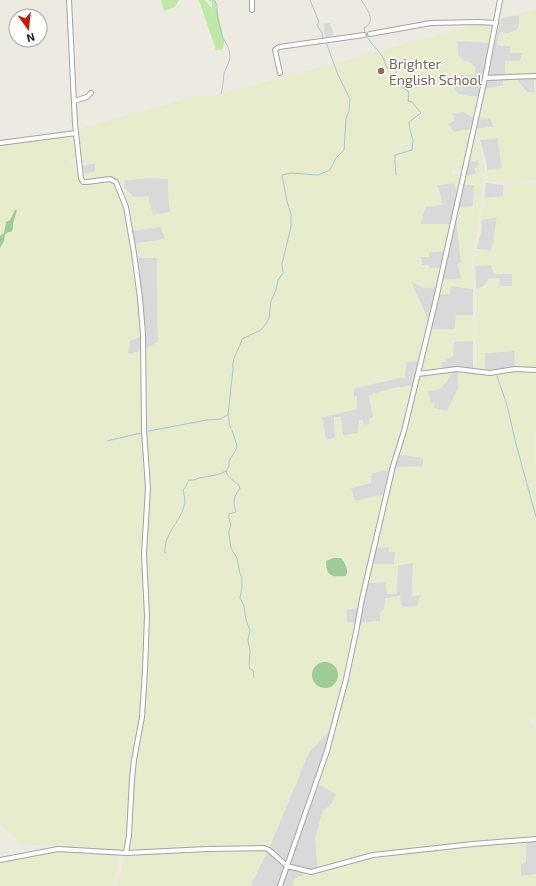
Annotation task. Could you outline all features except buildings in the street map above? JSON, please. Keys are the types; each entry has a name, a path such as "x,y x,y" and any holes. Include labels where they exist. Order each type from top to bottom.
{"street":[{"path":"69,0 76,133 80,173 83,182 110,179 116,182 122,196 126,207 134,253 143,334 144,430 148,488 144,554 147,616 142,717 134,760 130,801 129,835 126,853"},
{"path":"252,0 252,10"},
{"path":"280,886 329,744 346,679 362,599 393,466 404,431 436,299 485,78 500,0"},
{"path":"370,34 431,24 479,22 496,23"},
{"path":"280,73 275,50 279,47 364,35"},
{"path":"485,78 536,76"},
{"path":"74,101 87,97 91,93"},
{"path":"0,143 76,133"},
{"path":"418,374 457,369 490,373 515,369 536,370"},
{"path":"0,860 58,850 126,853 264,848 269,850 287,866 311,872 373,855 536,839"}],"shaded area":[{"path":"510,16 519,16 519,25 516,31 508,33 497,45 510,46 510,53 522,53 520,61 505,76 488,76 500,19"},
{"path":"330,23 334,35 326,38 323,24"},
{"path":"457,40 491,43 479,97 457,94 454,86 459,76 474,74 475,67 470,62 464,61 458,55"},
{"path":"515,78 536,78 534,81 534,93 527,92"},
{"path":"503,79 503,86 484,89 486,80"},
{"path":"463,112 474,118 471,129 454,132 448,124 454,121 452,113"},
{"path":"491,118 493,127 475,129 477,119"},
{"path":"498,138 502,168 487,170 480,140"},
{"path":"478,160 479,167 476,174 465,176 467,162"},
{"path":"95,163 95,172 84,174 83,166"},
{"path":"168,178 170,212 153,215 143,197 134,197 124,188 124,180"},
{"path":"454,183 457,193 450,224 421,224 425,207 441,197 437,185"},
{"path":"486,183 503,185 503,196 485,198"},
{"path":"463,185 475,185 473,207 458,208"},
{"path":"456,215 461,263 458,264 461,279 442,280"},
{"path":"497,217 492,251 477,249 482,220"},
{"path":"161,227 165,239 134,244 131,231"},
{"path":"444,251 441,268 429,268 422,265 421,257 429,257 429,252"},
{"path":"136,258 157,258 158,342 141,351 128,354 130,341 140,337"},
{"path":"491,265 494,274 513,274 513,286 500,286 499,278 490,279 482,287 476,289 475,266"},
{"path":"412,281 423,288 437,287 429,321 413,287"},
{"path":"451,286 473,289 473,315 456,315 455,329 430,329 439,295"},
{"path":"454,341 473,341 473,369 441,369 442,362"},
{"path":"515,351 515,368 485,371 485,353"},
{"path":"418,361 412,386 394,388 369,395 373,418 369,424 364,425 362,420 359,423 358,433 343,436 334,417 335,438 326,440 322,417 349,411 354,396 353,388 405,377 406,362"},
{"path":"452,371 458,371 458,389 447,411 434,408 430,402 428,391 440,389"},
{"path":"398,454 423,458 423,467 395,467"},
{"path":"389,470 383,495 355,501 351,488 371,483 371,473"},
{"path":"390,547 395,552 394,564 372,564 375,548"},
{"path":"413,563 412,596 421,594 417,606 384,609 380,621 359,623 368,583 386,582 398,565"},
{"path":"359,608 356,623 347,622 346,609"},
{"path":"331,729 336,793 332,804 323,811 315,839 318,868 295,879 292,886 251,886 270,846 309,752"},
{"path":"526,841 536,841 536,874 521,876 521,864 526,862"}],"green space":[{"path":"161,0 179,0 175,7 164,11"},
{"path":"199,0 205,0 212,9 212,3 209,0 215,0 224,40 223,49 216,50"},
{"path":"536,9 536,75 505,76 505,61 520,61 522,53 510,53 510,46 497,44 500,32 508,33 516,31 519,25 519,16 510,16"},
{"path":"495,20 491,43 457,41 458,55 464,61 470,62 475,67 474,75 459,76 454,86 457,94 479,97 474,118 463,112 453,113 454,121 448,124 454,132 471,129 462,168 452,169 452,175 461,175 457,193 454,183 437,185 442,205 425,207 421,224 450,224 444,251 429,252 429,257 421,257 422,265 429,265 429,268 441,268 437,287 423,288 412,282 429,321 418,361 406,362 405,377 354,388 354,396 357,396 357,409 322,417 326,440 335,438 334,417 341,417 343,435 358,433 359,420 362,420 364,425 369,424 370,418 373,418 369,395 394,388 412,386 404,426 389,470 372,473 371,483 351,488 355,501 383,495 359,608 346,610 347,622 356,623 338,701 359,623 380,621 380,612 384,609 385,598 400,596 402,608 417,606 421,594 412,597 413,563 398,565 397,594 387,594 386,582 368,583 372,564 394,564 395,552 388,552 390,547 375,548 395,467 423,466 423,458 398,454 418,380 421,375 452,371 440,389 428,391 430,402 435,403 434,408 447,411 458,389 458,371 499,374 536,371 536,718 531,720 534,729 536,729 536,838 377,853 318,868 315,839 323,811 332,804 336,794 317,784 330,730 309,752 270,846 124,852 22,844 0,824 0,248 4,241 5,235 13,224 17,210 15,210 10,220 6,222 4,233 0,236 0,144 75,134 78,157 70,158 71,164 78,162 79,177 83,184 107,182 115,183 123,205 141,314 140,337 130,341 128,354 141,351 142,442 147,442 146,349 158,342 157,258 136,258 134,244 165,239 161,227 131,231 125,192 128,191 134,197 143,197 148,195 153,215 170,213 168,179 148,178 125,180 124,184 121,185 117,180 111,177 85,180 84,174 95,172 95,163 84,165 78,129 190,98 221,94"},
{"path":"515,78 527,92 534,93 534,80 536,80 536,180 500,182 487,181 487,170 502,168 498,138 480,140 475,131 475,129 493,127 491,118 477,119 484,89 503,86 503,79"},
{"path":"473,135 481,152 484,167 477,235 473,246 473,289 451,286 450,294 439,295 442,280 461,279 458,264 461,262 456,215 458,208 473,206 474,185 463,185 465,176 476,174 475,168 479,166 478,160 467,162"},
{"path":"536,183 536,368 515,368 514,351 485,353 485,371 477,370 476,289 482,287 489,279 499,278 500,286 512,286 512,274 494,274 491,265 475,266 475,255 477,249 491,251 494,239 497,217 482,220 485,198 503,196 503,185"},
{"path":"15,210 17,210 13,228 11,232 8,232 5,235 4,241 0,248 0,236 4,233 6,222 10,220"},
{"path":"456,315 473,315 473,341 454,342 453,356 442,362 441,369 425,371 422,367 430,329 455,329"},
{"path":"333,558 341,558 347,569 346,576 334,576 329,573 326,566 326,561"},
{"path":"325,662 334,666 338,675 334,684 325,688 316,684 312,675 316,666"},
{"path":"526,841 526,862 521,864 521,876 536,874 536,886 292,886 295,879 369,857"},
{"path":"250,850 266,852 251,886 117,886 125,855"},
{"path":"59,851 119,855 112,886 0,886 0,862"}],"waterway":[{"path":"214,0 217,5 217,15 222,36 229,49 230,58 224,73 221,94"},
{"path":"310,0 319,22 317,25 324,39"},
{"path":"361,0 370,15 370,22 364,28 366,36 382,56 387,68 396,68 399,82 402,87 408,91 408,101 412,102 421,113 409,122 413,140 412,150 395,155 396,175"},
{"path":"231,428 228,415 234,357 242,339 261,330 267,322 269,318 271,301 276,290 278,280 283,273 282,264 291,227 291,214 282,175 291,173 318,175 330,170 336,158 344,150 346,118 349,111 350,99 338,75 326,42"},
{"path":"497,376 507,405 536,517"},
{"path":"149,431 207,420 221,419 228,414"},
{"path":"232,430 237,446 229,461 229,466 226,471 239,485 240,489 234,500 236,512 229,514 231,525 229,535 231,548 237,558 242,577 240,598 244,606 246,620 250,630 248,640 250,651 249,666 250,669 253,670 254,678"},
{"path":"107,441 141,433"},
{"path":"165,553 165,546 169,534 179,518 185,504 183,490 189,480 216,475 226,471"}],"place":[{"name":"Brighter English School","path":"381,71"}]}
